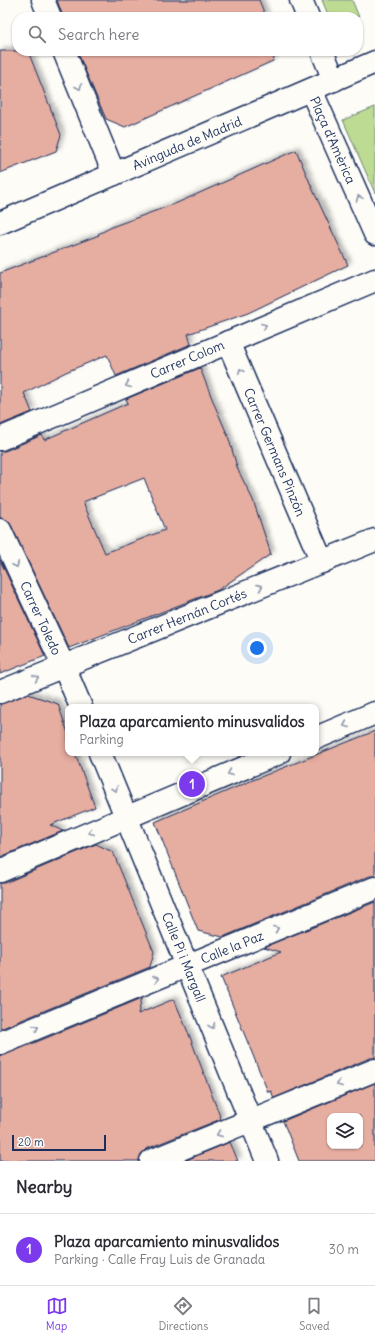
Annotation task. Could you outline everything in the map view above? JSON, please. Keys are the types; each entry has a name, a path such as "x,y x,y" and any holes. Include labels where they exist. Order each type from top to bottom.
{"street":[{"path":"43,0 48,12"},
{"path":"301,0 306,12"},
{"path":"66,56 114,174"},
{"path":"324,56 334,80"},
{"name":"Avinguda de Madrid","path":"0,223 375,62"},
{"name":"Plaça d'Amèrica","path":"311,90 375,234"},
{"name":"Carrer Colom","path":"0,440 375,280"},
{"name":"Carrer Germans Pinzón","path":"228,342 322,562"},
{"name":"Carrer Toledo","path":"0,530 80,704"},
{"name":"Carrer Hernán Cortés","path":"0,692 375,540"},
{"path":"319,737 375,713"},
{"name":"Calle Pi i Margall","path":"101,756 267,1161"},
{"path":"0,870 272,756"},
{"name":"Calle la Paz","path":"0,1043 375,888"},
{"path":"151,1161 375,1070"}],"green space":[{"path":"322,0 352,0 357,12 327,12"},
{"path":"375,107 375,193 343,120"}],"building":[{"path":"57,0 259,0 264,12 61,12"},
{"path":"0,51 12,51 12,56 30,56 61,135 56,151 0,173"},
{"path":"79,56 274,56 273,61 125,127 106,119"},
{"path":"296,150 348,265 248,313 188,334 191,344 116,376 107,355 66,372 24,393 32,412 0,425 0,273 99,235 98,234 114,226 177,203"},
{"path":"200,368 228,436 238,470 253,500 271,554 218,590 69,648 11,525 7,520 0,518 0,451 5,451 42,435 44,440 128,403 126,399","holes":["144,478 165,530 105,553 83,502"]},
{"path":"0,560 45,656 0,674"},
{"path":"28,694 58,704 65,724 65,756 76,756 95,807 50,825 63,831 0,857 0,704"},
{"path":"375,731 375,876 370,876 223,937 198,931 155,822 253,780 313,756 319,756 319,753"},
{"path":"96,844 113,852 154,952 150,967 0,1029 0,883 5,883"},
{"path":"375,902 375,1058 370,1058 274,1098 271,1091 268,1092 221,977 281,952 264,947"},
{"path":"142,998 138,1014 174,999 221,1119 146,1149 141,1154 139,1161 0,1161 0,1055 5,1055"},
{"path":"375,1083 375,1161 299,1161 283,1121"},
{"path":"230,1142 238,1161 184,1161"}],"place":[{"name":"Plaza aparcamiento minusvalidos","path":"192,784"}]}
